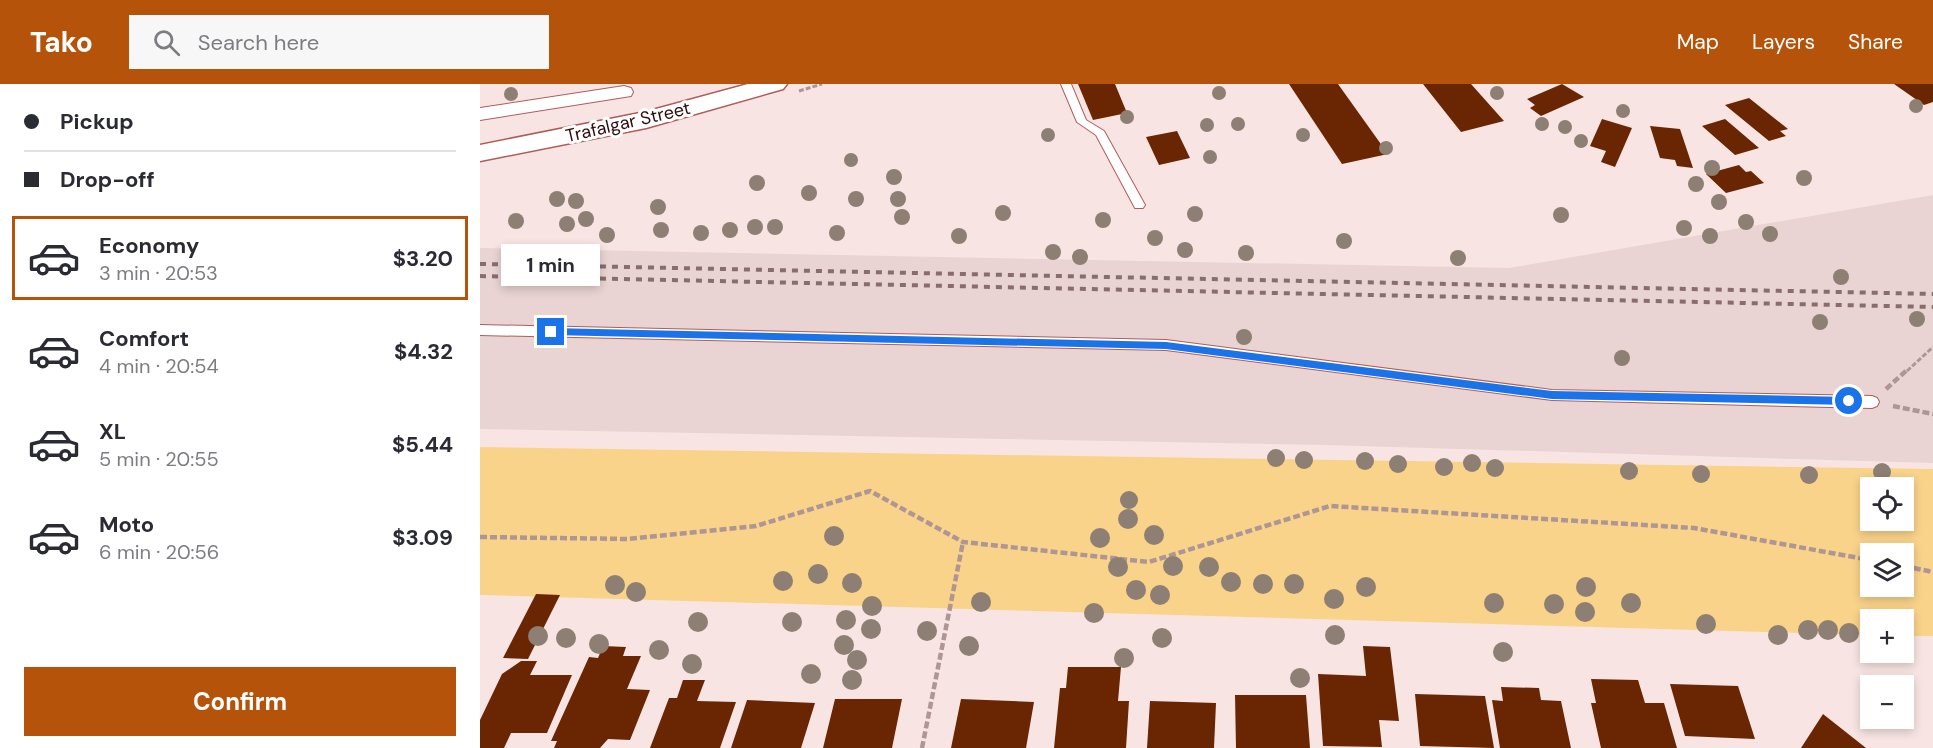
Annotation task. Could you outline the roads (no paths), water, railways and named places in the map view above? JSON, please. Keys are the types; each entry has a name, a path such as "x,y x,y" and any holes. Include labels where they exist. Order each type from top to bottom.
{"main road":[{"name":"Trafalgar Street","path":"480,153 646,120 775,84"}],"street":[{"path":"480,114 624,92"}],"lane":[{"path":"1066,84 1082,122 1100,133 1139,205"},
{"path":"480,330 1166,345 1552,395 1872,402"}],"railway":[{"path":"480,264 1933,294"},
{"path":"480,276 1933,307"}]}
